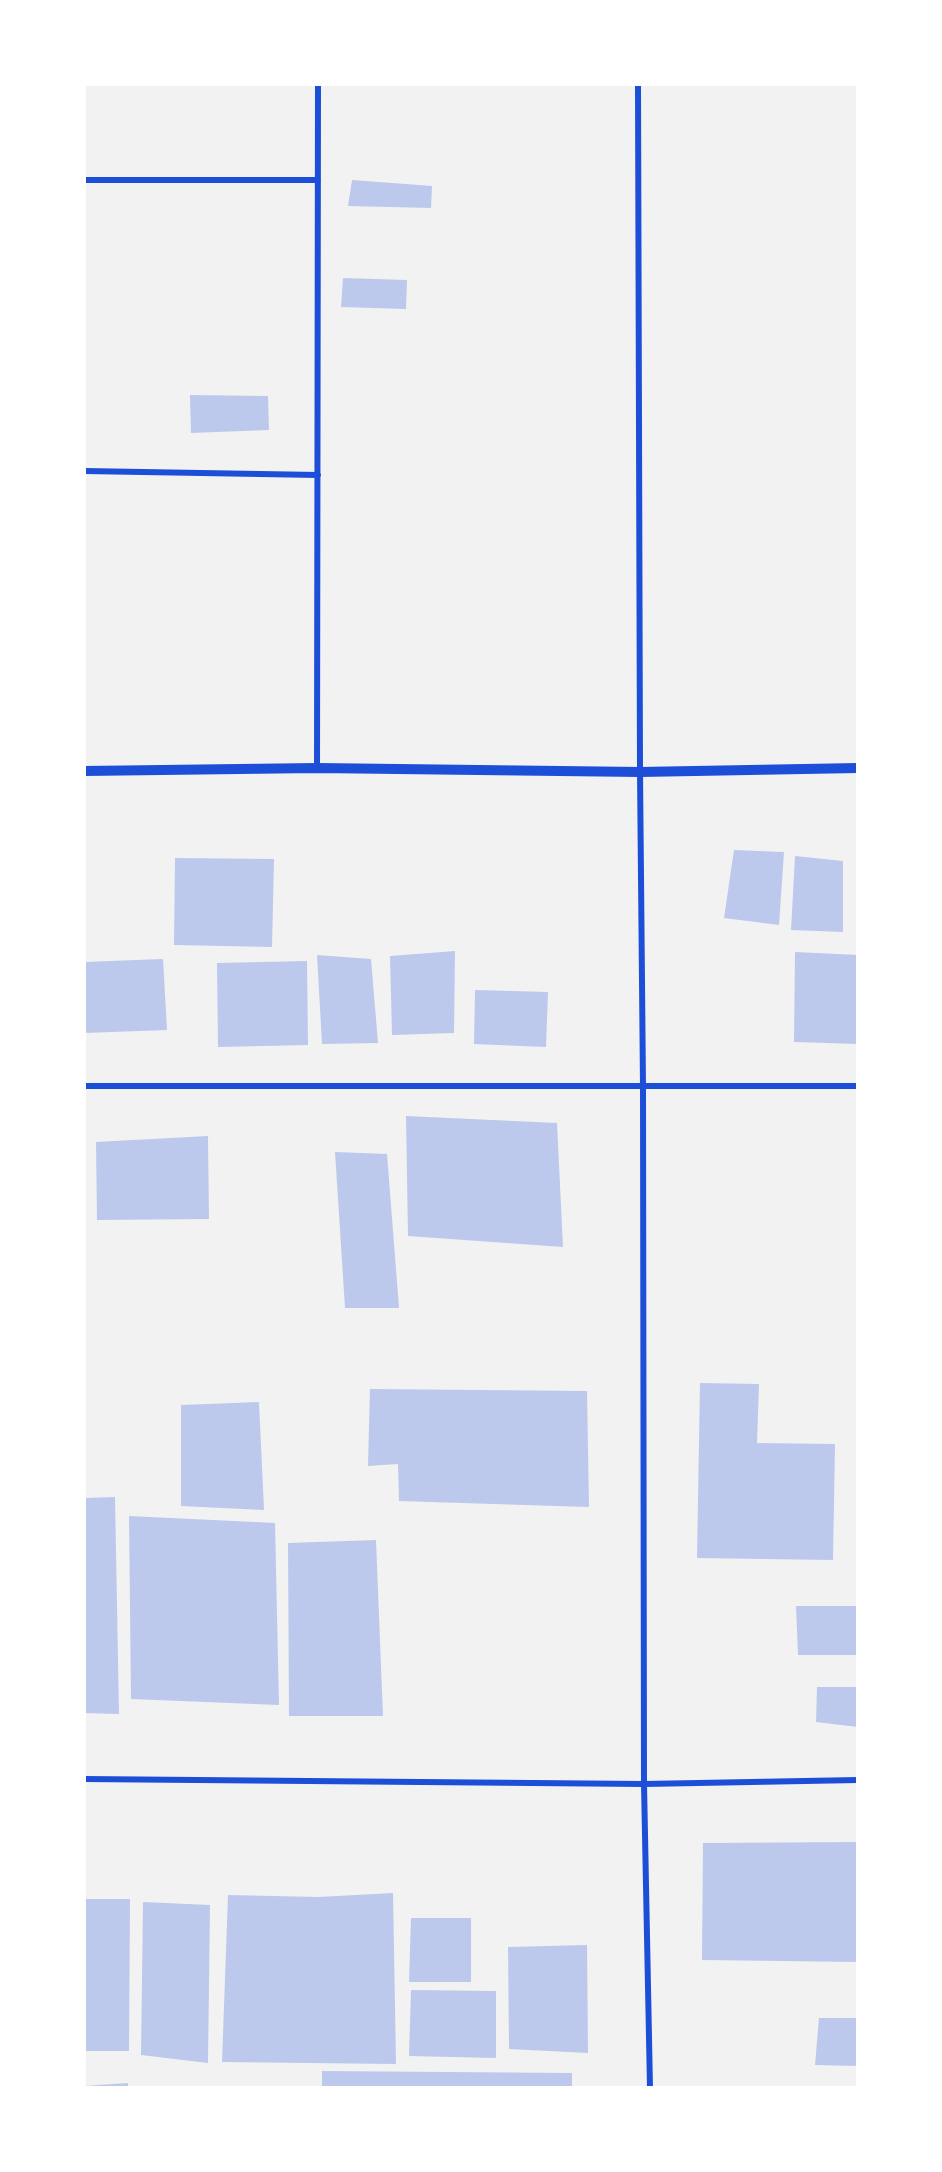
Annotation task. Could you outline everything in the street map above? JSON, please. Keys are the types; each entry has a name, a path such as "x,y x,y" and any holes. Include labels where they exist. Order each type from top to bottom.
{"street":[{"path":"317,768 318,84"},
{"path":"638,84 644,1784 650,2088"},
{"path":"84,180 318,180"},
{"path":"84,471 318,475"},
{"path":"84,771 317,768 640,772 858,768"},
{"path":"84,1086 858,1086"},
{"path":"84,1779 644,1784 858,1780"}],"building":[{"path":"352,180 432,186 431,208 348,206"},
{"path":"343,278 407,280 406,309 341,307"},
{"path":"190,395 268,396 269,430 191,433"},
{"path":"734,850 784,852 779,925 724,918"},
{"path":"795,856 843,861 843,932 791,930"},
{"path":"175,858 274,859 272,947 174,945"},
{"path":"455,951 454,1033 392,1035 390,956"},
{"path":"795,952 858,955 858,1044 794,1042"},
{"path":"317,955 371,959 378,1043 322,1044"},
{"path":"163,959 167,1030 84,1033 84,962"},
{"path":"307,961 308,1045 218,1047 217,963"},
{"path":"475,990 548,992 546,1047 474,1044"},
{"path":"406,1116 557,1123 563,1247 408,1236"},
{"path":"208,1136 209,1219 97,1220 96,1142"},
{"path":"335,1152 387,1154 399,1308 345,1308"},
{"path":"700,1383 759,1384 757,1443 835,1444 833,1560 697,1558"},
{"path":"370,1389 587,1391 589,1507 399,1501 398,1464 368,1466"},
{"path":"259,1402 264,1510 181,1506 181,1405"},
{"path":"115,1497 119,1714 84,1713 84,1498"},
{"path":"129,1516 275,1523 279,1705 131,1699"},
{"path":"376,1540 383,1716 289,1716 288,1543"},
{"path":"796,1606 858,1606 858,1655 798,1655"},
{"path":"817,1687 858,1687 858,1727 816,1722"},
{"path":"858,1842 858,1962 702,1960 703,1843"},
{"path":"393,1893 396,2064 222,2062 228,1895 318,1897"},
{"path":"84,1899 130,1899 129,2051 84,2051"},
{"path":"143,1902 210,1905 208,2063 141,2055"},
{"path":"411,1918 471,1918 471,1982 409,1982"},
{"path":"587,1945 588,2053 509,2049 508,1947"},
{"path":"411,1990 496,1991 496,2058 409,2056"},
{"path":"819,2018 858,2018 858,2066 815,2065"},
{"path":"322,2071 572,2073 572,2088 322,2088"},
{"path":"128,2083 128,2088 84,2088 84,2086"}]}
